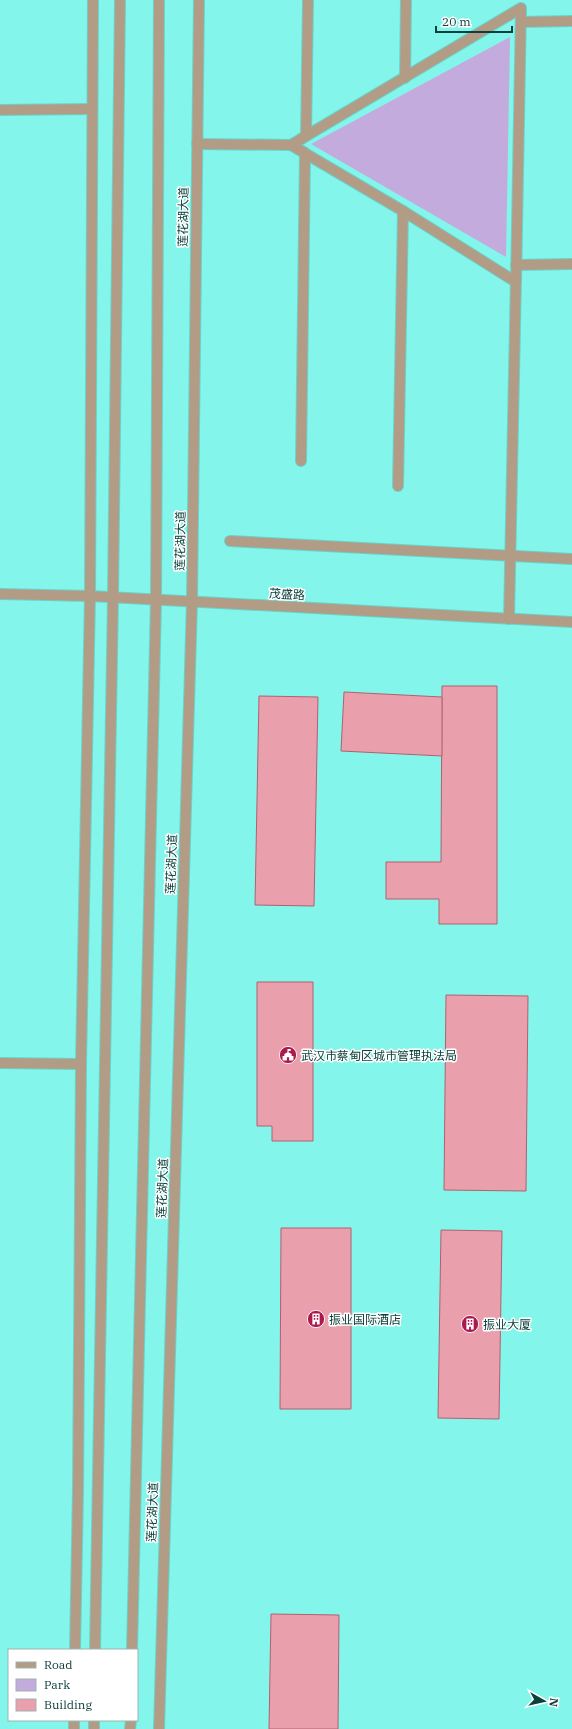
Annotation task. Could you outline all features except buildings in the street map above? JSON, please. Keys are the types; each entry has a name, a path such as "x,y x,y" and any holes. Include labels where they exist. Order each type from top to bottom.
{"street":[{"path":"75,1649 78,1489 81,1064 90,596 93,0"},
{"path":"95,1649 113,597 120,0"},
{"name":"莲花湖大道","path":"132,1649 156,600 159,0"},
{"name":"莲花湖大道","path":"159,1729 192,601 198,0"},
{"path":"306,136 308,0"},
{"path":"405,78 406,0"},
{"path":"291,145 405,78 521,4"},
{"path":"509,619 521,4"},
{"path":"520,22 572,21"},
{"path":"0,110 92,109"},
{"path":"197,144 291,145 403,211 516,282"},
{"path":"301,460 305,153"},
{"path":"398,486 403,211"},
{"path":"516,266 572,264"},
{"path":"230,541 572,559"},
{"name":"茂盛路","path":"0,594 113,597 572,622"},
{"path":"0,1063 81,1064"}],"green space":[{"path":"510,37 506,257 311,144"}],"place":[{"name":"武汉市蔡甸区城市管理执法局","path":"288,1055"},
{"name":"振业国际酒店","path":"316,1319"},
{"name":"振业大厦","path":"470,1324"}]}
